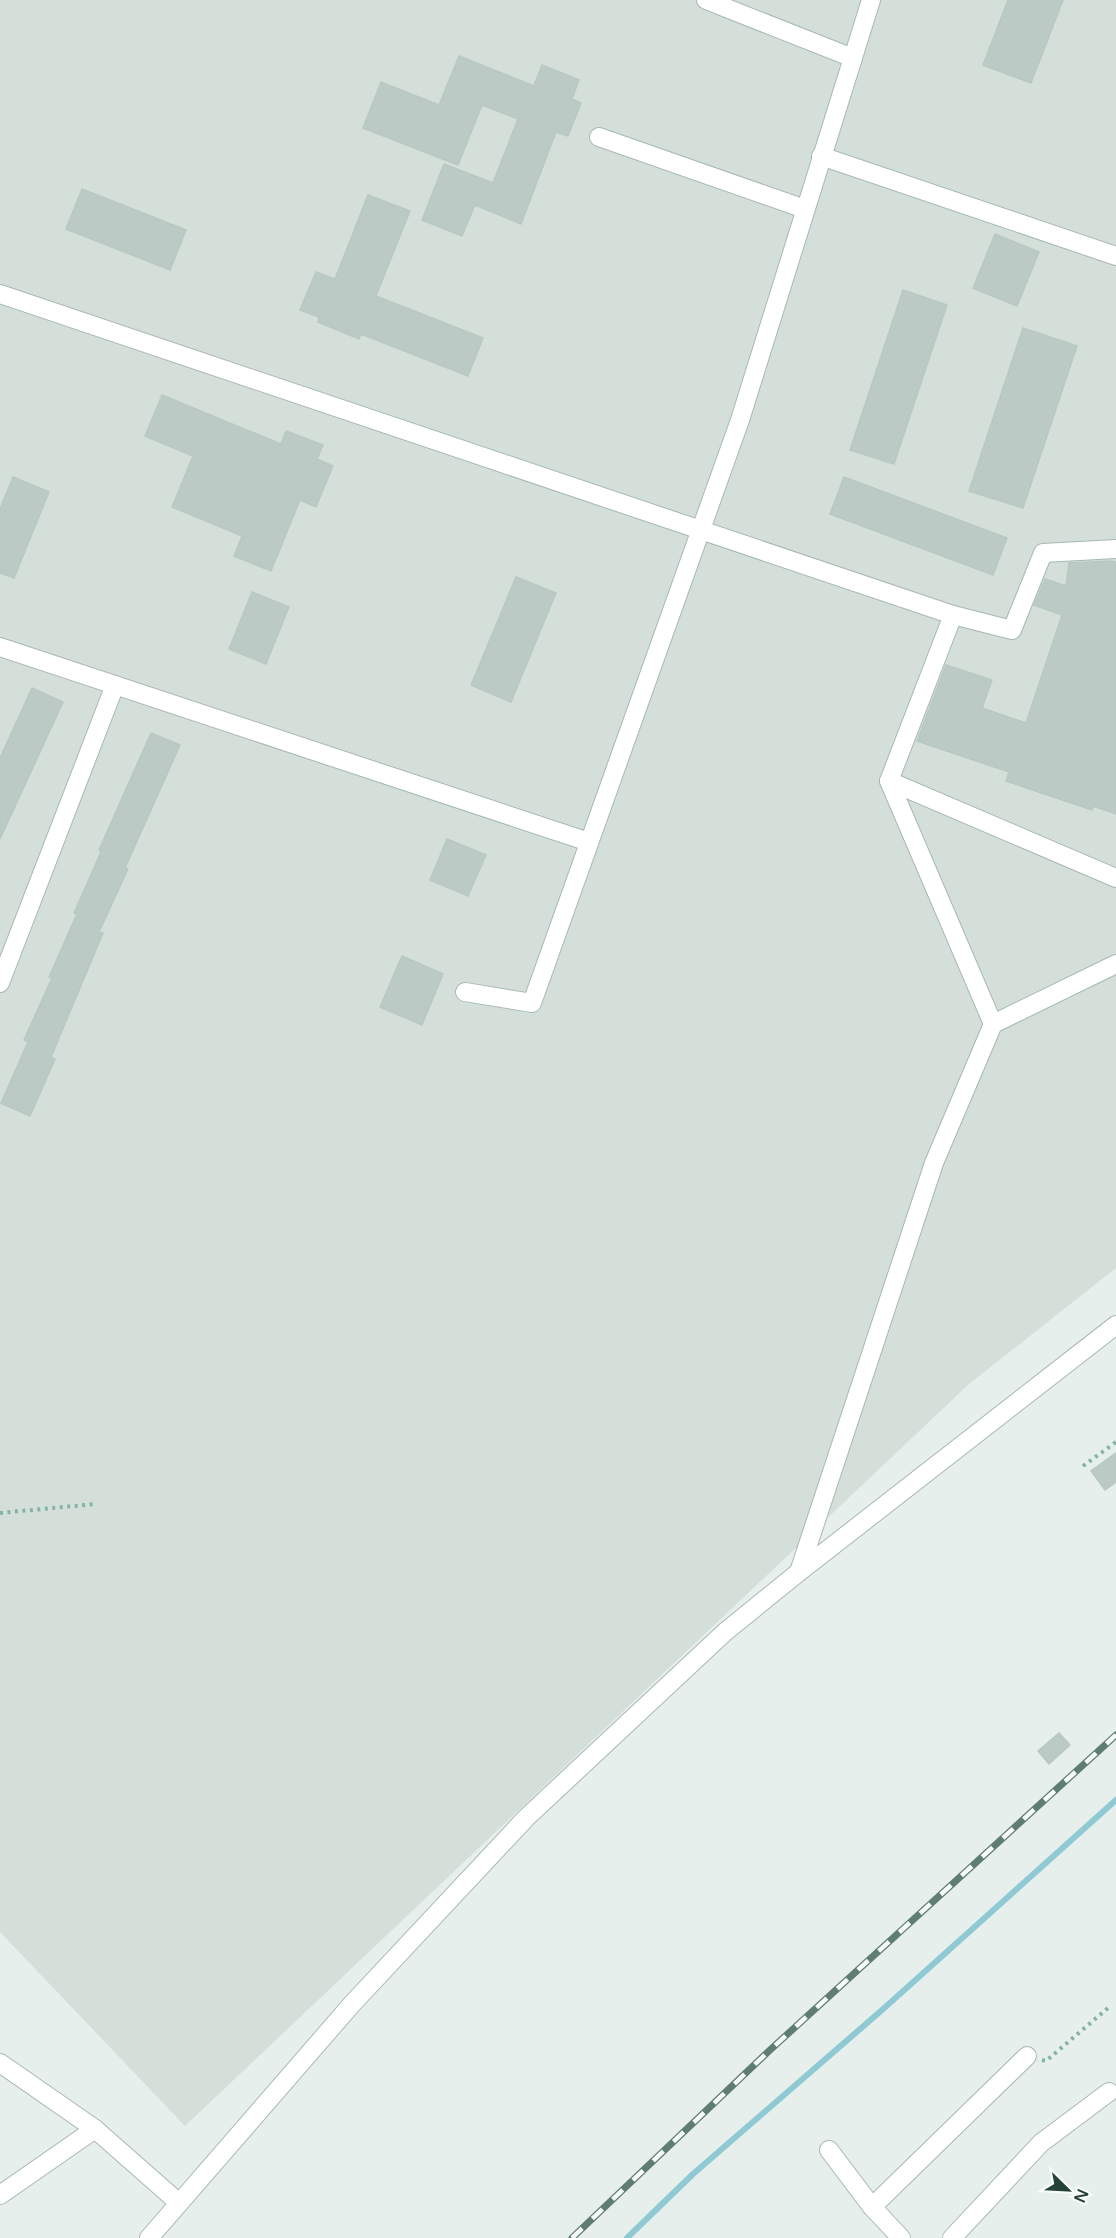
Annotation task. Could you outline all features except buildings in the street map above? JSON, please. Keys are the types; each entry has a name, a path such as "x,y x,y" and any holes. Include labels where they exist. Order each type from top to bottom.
{"street":[{"path":"706,0 853,58"},
{"path":"465,992 532,1003 740,420 871,0"},
{"path":"599,137 805,209"},
{"path":"821,156 1116,256"},
{"path":"0,294 700,531 953,615 1012,630 1043,553 1116,549"},
{"path":"953,615 889,781 993,1024"},
{"path":"0,647 590,842"},
{"path":"0,982 115,685"},
{"path":"889,781 1116,878"},
{"path":"798,1572 934,1163 993,1024 1116,964"},
{"path":"149,2238 352,2004 526,1818 725,1632 798,1572 1116,1325"},
{"path":"872,2207 1027,2056"},
{"path":"0,2063 95,2129 179,2203"},
{"path":"952,2238 1041,2143 1109,2092"},
{"path":"0,2195 95,2129"},
{"path":"829,2151 872,2207 901,2238"}],"path":[{"path":"1083,1466 1116,1442"},
{"path":"0,1513 95,1504"},
{"path":"1027,2056 1046,2061 1108,2008"}],"shaded area":[{"path":"0,0 1116,0 1116,1268 969,1384 185,2126 0,1932"}],"waterway":[{"path":"627,2238 693,2174 882,2010 1116,1800"}],"railway":[{"path":"572,2238 770,2050 1116,1735"}]}
